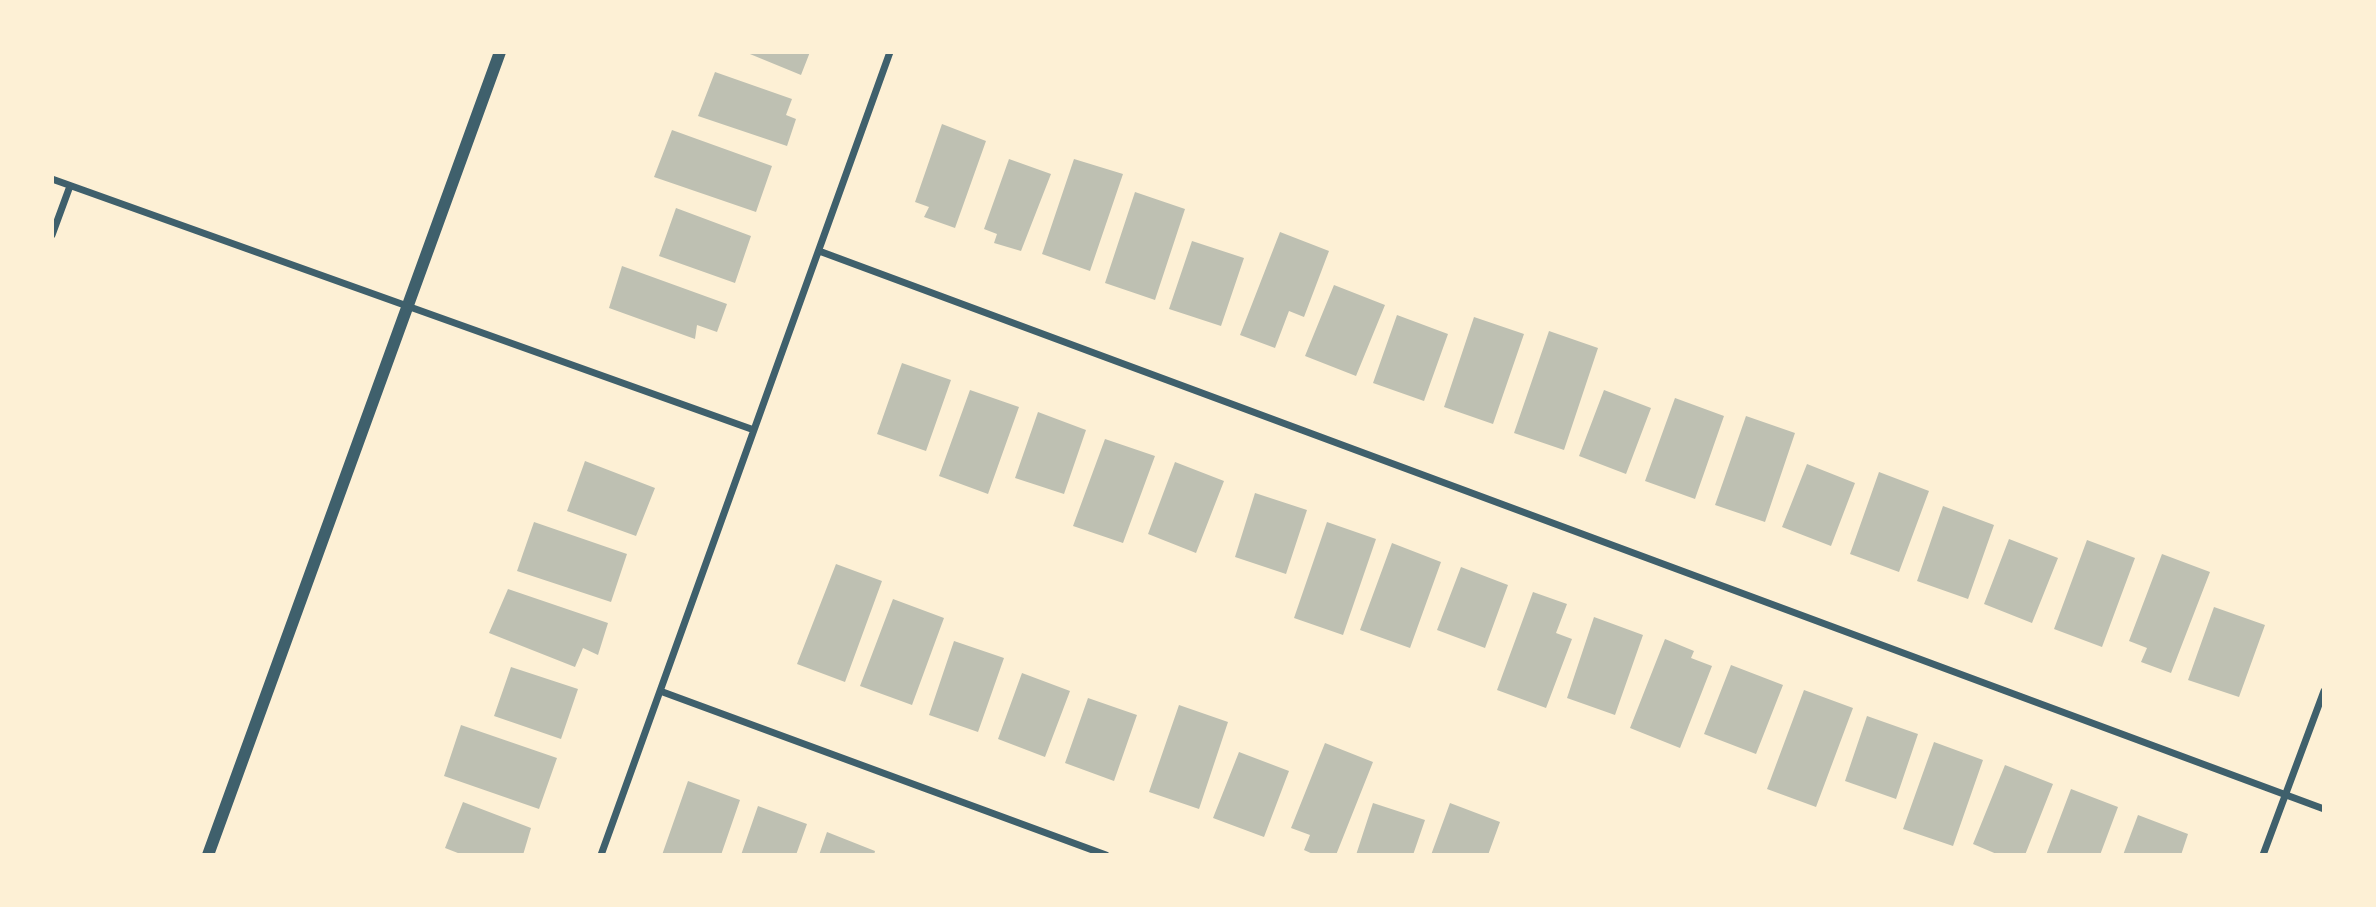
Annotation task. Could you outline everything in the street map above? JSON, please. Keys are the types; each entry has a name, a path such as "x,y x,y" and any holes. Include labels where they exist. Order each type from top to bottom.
{"street":[{"path":"208,855 500,52"},
{"path":"601,855 890,52"},
{"path":"52,179 754,429"},
{"path":"52,235 70,186"},
{"path":"819,251 2323,808"},
{"path":"660,691 1106,855"},
{"path":"2263,855 2323,691"}],"building":[{"path":"745,52 810,52 801,75"},
{"path":"715,72 792,99 786,115 796,119 787,146 698,116"},
{"path":"942,124 986,141 955,228 924,217 929,207 915,202"},
{"path":"672,130 772,166 756,212 654,177"},
{"path":"1009,159 1051,174 1021,251 994,243 997,234 984,229"},
{"path":"1074,159 1123,174 1090,271 1042,254"},
{"path":"1135,192 1185,209 1155,300 1105,283"},
{"path":"676,208 751,236 735,283 659,256"},
{"path":"1280,232 1329,251 1304,317 1289,311 1275,348 1240,335"},
{"path":"1192,241 1244,258 1221,326 1169,309"},
{"path":"622,266 727,304 717,332 697,325 695,339 609,308"},
{"path":"1334,285 1385,305 1356,376 1305,356"},
{"path":"1397,315 1448,334 1424,401 1373,383"},
{"path":"1474,317 1524,334 1493,424 1444,407"},
{"path":"1549,331 1598,348 1564,450 1514,433"},
{"path":"902,363 951,380 926,451 877,434"},
{"path":"970,390 1019,407 988,494 939,476"},
{"path":"1604,390 1651,408 1626,474 1579,456"},
{"path":"1675,398 1724,416 1695,499 1645,481"},
{"path":"1038,412 1086,430 1064,494 1015,478"},
{"path":"1746,416 1795,433 1765,522 1715,505"},
{"path":"1105,439 1155,456 1123,543 1073,526"},
{"path":"585,461 655,488 636,536 567,511"},
{"path":"1175,462 1224,481 1196,553 1148,534"},
{"path":"1807,464 1855,483 1831,546 1782,527"},
{"path":"1879,472 1929,491 1899,572 1850,554"},
{"path":"1255,493 1307,510 1286,574 1235,557"},
{"path":"1943,506 1994,525 1968,599 1917,581"},
{"path":"534,522 627,554 611,602 517,571"},
{"path":"1327,522 1376,539 1343,635 1294,618"},
{"path":"2009,539 2058,558 2032,623 1984,604"},
{"path":"2087,540 2135,558 2102,647 2054,629"},
{"path":"1392,543 1441,562 1410,648 1360,630"},
{"path":"2162,554 2210,572 2171,673 2141,662 2147,648 2129,641"},
{"path":"836,564 882,581 845,682 797,664"},
{"path":"1461,567 1508,585 1485,648 1437,630"},
{"path":"508,589 608,623 598,655 583,648 575,667 489,633"},
{"path":"1533,592 1567,604 1556,633 1572,639 1546,708 1497,690"},
{"path":"893,599 944,618 912,705 860,686"},
{"path":"2214,607 2265,625 2239,697 2188,680"},
{"path":"1594,617 1643,635 1615,715 1567,698"},
{"path":"1665,639 1694,651 1691,658 1712,666 1680,748 1630,728"},
{"path":"954,641 1004,658 978,732 929,715"},
{"path":"1731,665 1783,685 1756,754 1704,734"},
{"path":"511,667 578,689 561,739 494,716"},
{"path":"1022,673 1070,691 1045,757 998,739"},
{"path":"1804,690 1853,708 1816,807 1767,789"},
{"path":"1088,698 1137,715 1114,781 1065,763"},
{"path":"1179,705 1228,722 1199,809 1149,792"},
{"path":"1867,716 1918,734 1896,799 1845,781"},
{"path":"461,725 557,758 539,809 444,776"},
{"path":"1934,742 1983,760 1953,846 1903,829"},
{"path":"1325,743 1373,762 1336,855 1315,855 1304,850 1310,835 1291,828"},
{"path":"1239,752 1289,771 1264,837 1213,818"},
{"path":"2005,765 2053,784 2025,855 1999,855 1973,844"},
{"path":"688,781 740,800 721,855 662,855"},
{"path":"2071,789 2118,807 2100,855 2046,855"},
{"path":"463,802 531,828 523,855 463,855 445,848"},
{"path":"1373,803 1425,820 1413,855 1356,855"},
{"path":"1450,803 1500,822 1488,855 1431,855"},
{"path":"758,806 807,824 796,855 741,855"},
{"path":"2138,815 2188,834 2181,855 2123,855"},
{"path":"827,832 875,851 874,855 819,855"}]}
